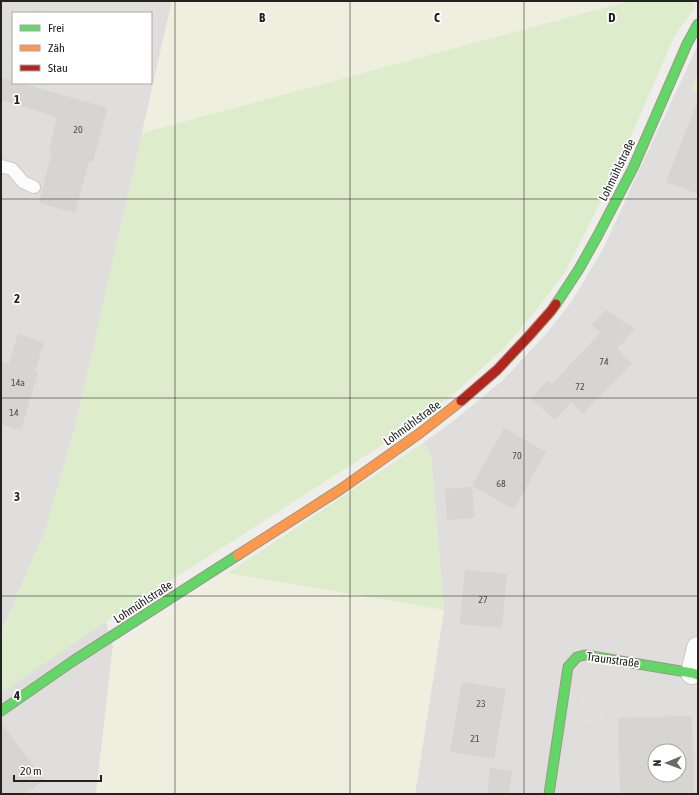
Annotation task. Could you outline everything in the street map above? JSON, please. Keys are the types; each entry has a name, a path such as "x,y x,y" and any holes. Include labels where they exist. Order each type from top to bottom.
{"street":[{"name":"Lohmühlstraße","path":"1,711 73,661 341,488 456,406 497,370 551,311 579,269 633,168 687,44 698,24"},
{"name":"Traunstraße","path":"549,794 568,667 577,657 584,655 695,674 698,648"}],"lane":[{"path":"1,166 12,169 23,182 34,187"}],"shaded area":[{"path":"1,1 172,1 76,423 46,528 1,633"},
{"path":"698,45 698,794 415,794 444,610 431,455 423,443 457,418 503,380 546,334 572,301 604,247"},
{"path":"106,622 113,647 96,794 1,794 1,693 65,648"},
{"path":"585,682 608,686 600,729 578,724"},
{"path":"567,786 587,789 586,794 565,794"}],"green space":[{"path":"172,1 629,1 142,133"},
{"path":"629,1 691,1 696,6 674,37 620,162 566,271 505,347 458,390 412,426 106,622 1,693 1,634 46,528 76,423 142,133"},
{"path":"698,75 698,93 690,90"},
{"path":"423,443 431,455 444,610 228,573"},
{"path":"228,573 444,610 415,794 96,794 113,647"}],"building":[{"path":"1,78 12,81 12,84 24,84 108,108 93,162 89,161 75,213 39,203 52,151 49,150 57,117 1,100"},
{"path":"696,105 698,105 698,194 666,182"},
{"path":"606,310 635,329 617,349 632,363 583,414 571,402 555,420 531,399 548,380 552,384 600,333 592,325"},
{"path":"18,334 44,342 35,371 38,372 21,430 1,424 1,361 9,363"},
{"path":"504,428 546,452 514,509 472,486"},
{"path":"472,487 475,518 447,520 445,489"},
{"path":"465,570 507,574 502,628 460,624"},
{"path":"462,682 506,689 494,759 450,752"},
{"path":"692,716 694,794 620,794 618,718"},
{"path":"1,723 44,780 26,794 1,794"},
{"path":"490,768 512,771 509,794 487,794"}],"traffic: fast":[{"path":"556,304 579,269 633,168 687,44 698,24"},
{"path":"1,711 73,661 238,555"},
{"path":"549,794 568,667 577,657 585,655 698,675"}],"traffic: slow":[{"path":"238,555 341,489 420,433 461,401"}],"traffic: jam":[{"path":"461,401 497,370 556,304"}]}
